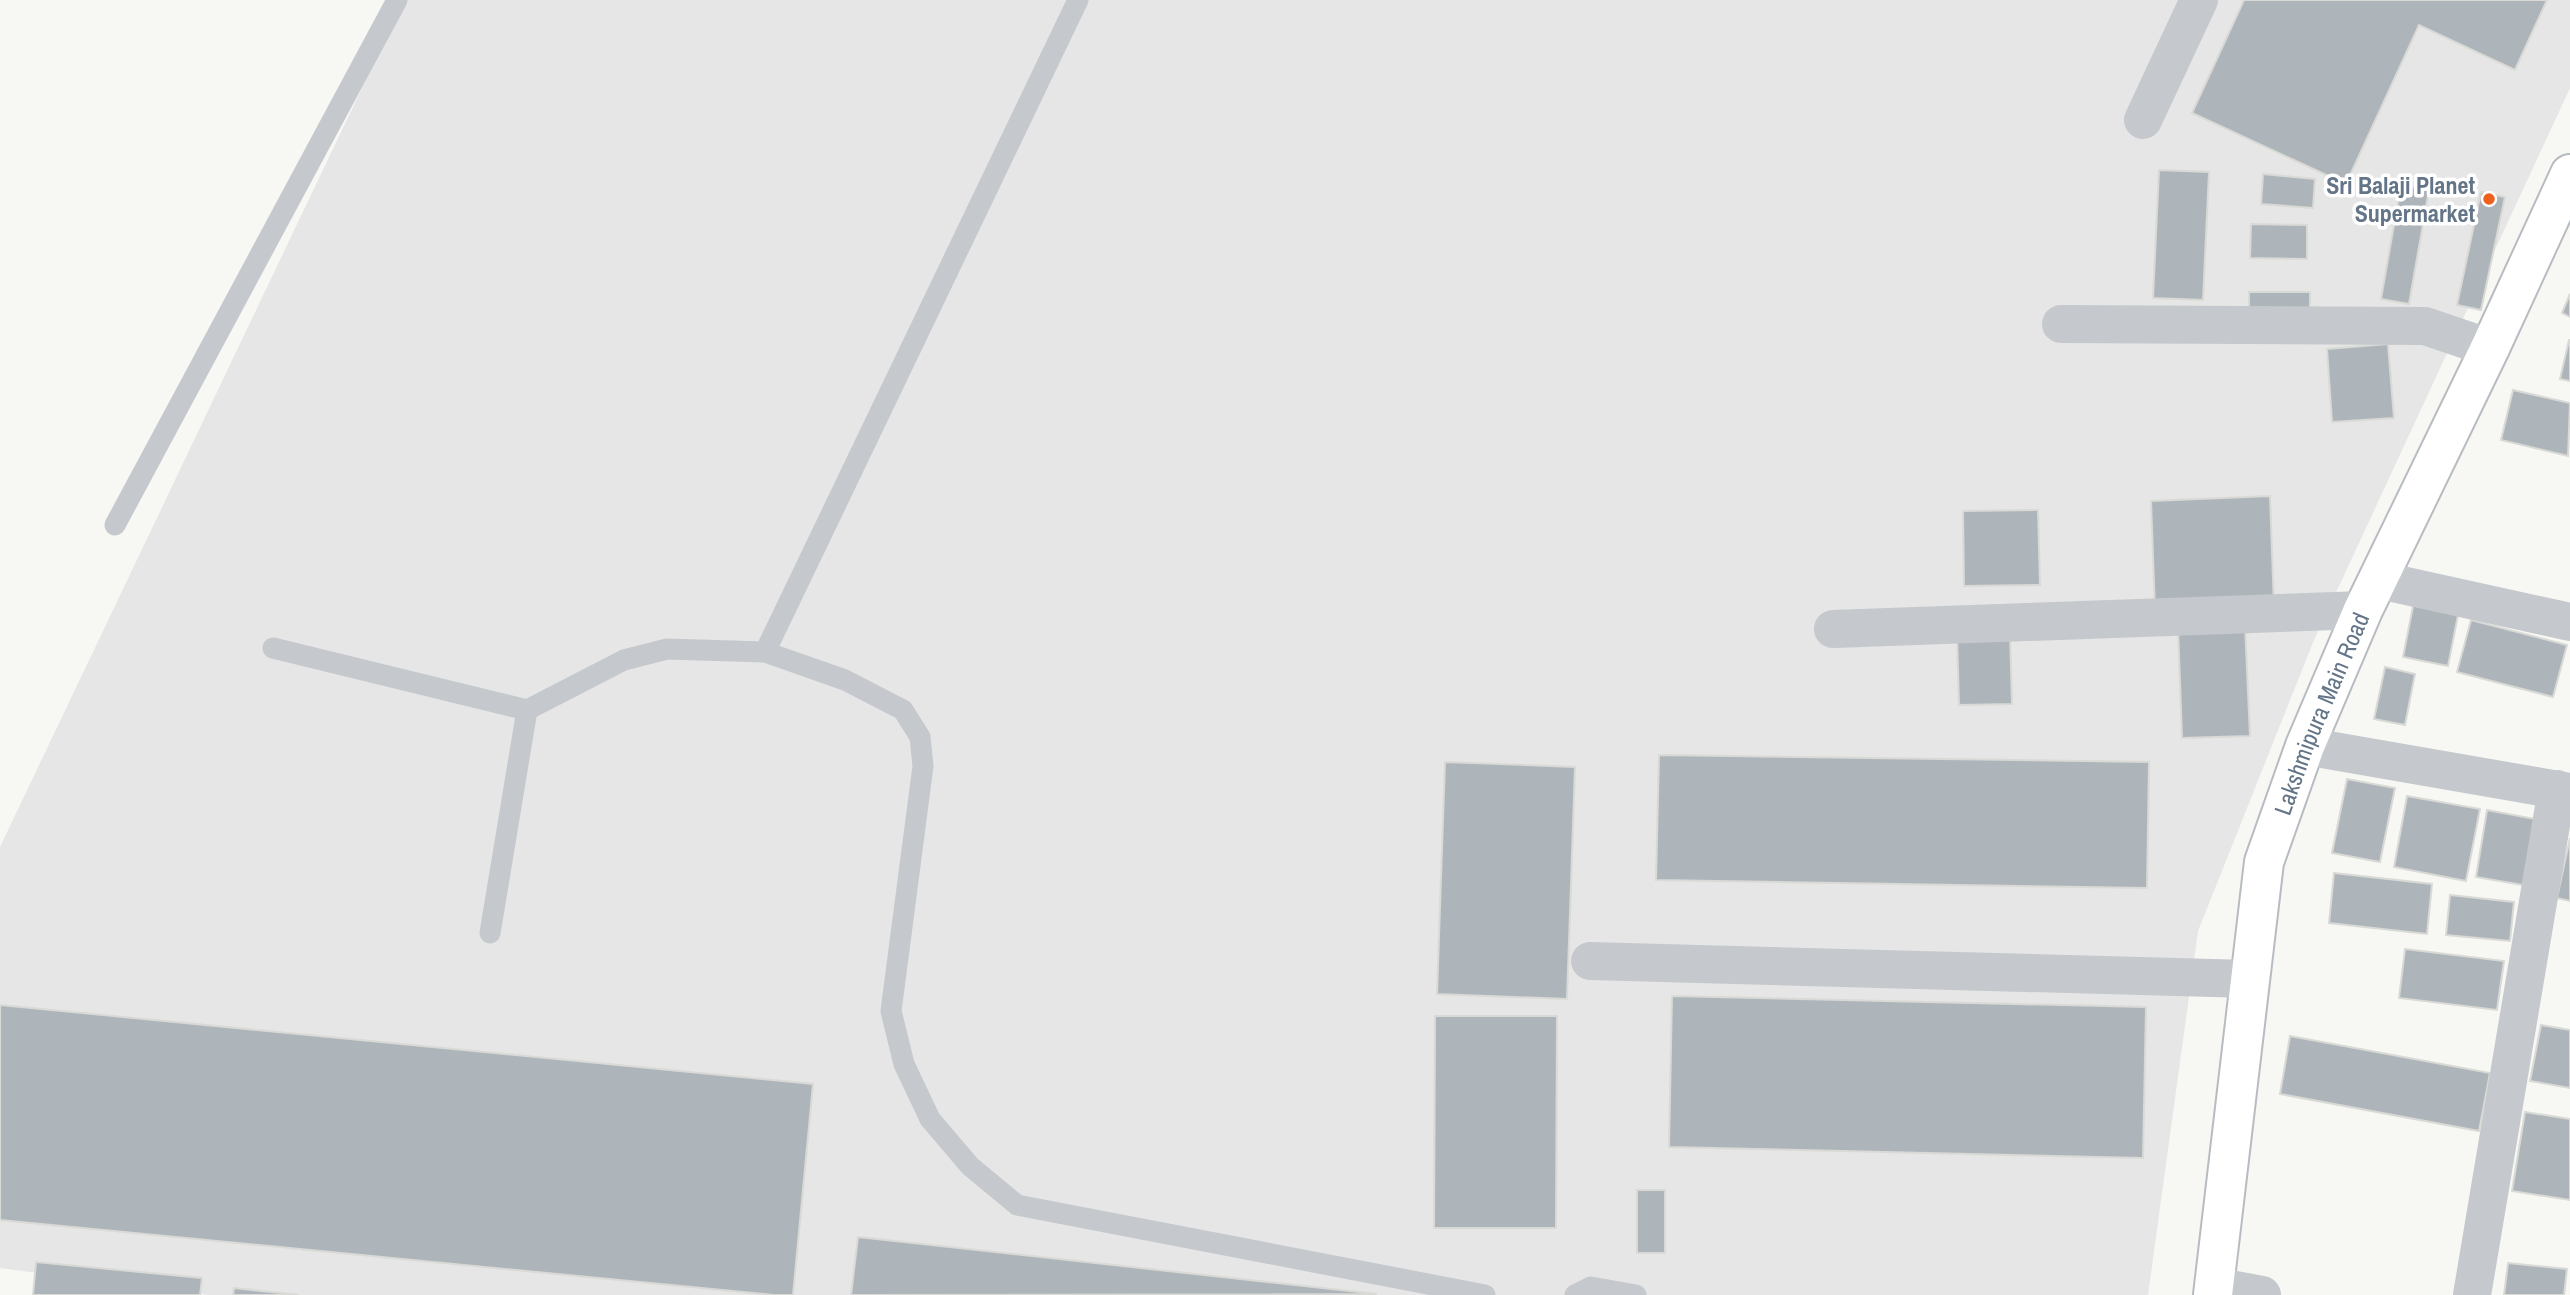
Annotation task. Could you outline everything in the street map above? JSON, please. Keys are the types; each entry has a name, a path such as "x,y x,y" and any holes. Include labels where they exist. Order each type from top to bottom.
{"main road":[{"name":"Lakshmipura Main Road","path":"2213,1291 2264,862 2305,746 2371,595 2570,174"}],"street":[{"path":"2143,120 2199,0"},
{"path":"2062,324 2425,326 2490,348"},
{"path":"1833,629 2371,595 2570,622"},
{"path":"2305,746 2564,791 2472,1295"},
{"path":"1590,961 2249,979"},
{"path":"2213,1291 2262,1295"}],"lane":[{"path":"115,526 397,0"},
{"path":"765,653 1078,0"},
{"path":"273,648 527,710 624,660 667,649 765,653 845,680 903,710 920,737 923,766 891,1011 904,1064 930,1119 970,1166 1017,1206 1485,1295"},
{"path":"489,933 527,710"},
{"path":"1575,1295 1591,1287 1636,1295"}],"shaded area":[{"path":"404,0 2570,0 2570,88 2314,640 2198,931 2148,1295 209,1295 0,1268 0,847"}],"building":[{"path":"2244,0 2547,0 2515,70 2419,25 2346,184 2192,113"},
{"path":"2159,170 2209,172 2203,300 2153,298"},
{"path":"2263,174 2315,179 2313,208 2261,204"},
{"path":"2401,185 2429,190 2409,304 2381,299"},
{"path":"2481,192 2505,197 2481,310 2457,305"},
{"path":"2251,224 2307,225 2307,259 2250,258"},
{"path":"2249,292 2310,292 2310,314 2249,314"},
{"path":"2570,294 2570,317 2562,313"},
{"path":"2570,340 2570,381 2560,379"},
{"path":"2388,344 2394,418 2332,422 2327,349"},
{"path":"2513,390 2570,403 2568,456 2501,440"},
{"path":"2270,496 2274,607 2155,612 2151,501"},
{"path":"2038,510 2040,585 1964,586 1963,511"},
{"path":"2414,601 2459,610 2448,666 2403,657"},
{"path":"2471,620 2567,645 2553,697 2457,672"},
{"path":"2245,625 2250,736 2182,738 2178,627"},
{"path":"2010,633 2012,704 1959,705 1957,635"},
{"path":"2385,667 2415,674 2405,725 2374,719"},
{"path":"1659,755 2149,762 2147,888 1656,880"},
{"path":"1445,762 1575,767 1567,999 1437,994"},
{"path":"2347,779 2395,788 2380,862 2332,853"},
{"path":"2407,796 2480,809 2466,881 2394,867"},
{"path":"2487,810 2535,819 2523,885 2476,877"},
{"path":"2570,838 2570,901 2557,898"},
{"path":"2334,873 2432,884 2427,934 2329,923"},
{"path":"2450,895 2514,902 2510,941 2446,935"},
{"path":"2405,949 2504,961 2497,1010 2399,998"},
{"path":"1672,996 2146,1007 2143,1158 1669,1147"},
{"path":"0,1005 813,1084 793,1295 0,1220"},
{"path":"1435,1016 1557,1016 1556,1228 1434,1228"},
{"path":"2541,1025 2570,1030 2570,1088 2530,1081"},
{"path":"2290,1036 2490,1073 2479,1131 2280,1094"},
{"path":"2525,1112 2570,1119 2570,1200 2512,1191"},
{"path":"1637,1190 1665,1190 1665,1253 1637,1253"},
{"path":"858,1237 1377,1294 851,1295"},
{"path":"36,1262 202,1278 200,1295 33,1295"},
{"path":"2508,1263 2567,1269 2564,1295 2504,1295"},
{"path":"234,1288 299,1295 233,1295"}],"place":[{"name":"Sri Balaji Planet Supermarket","path":"2489,199"}]}
